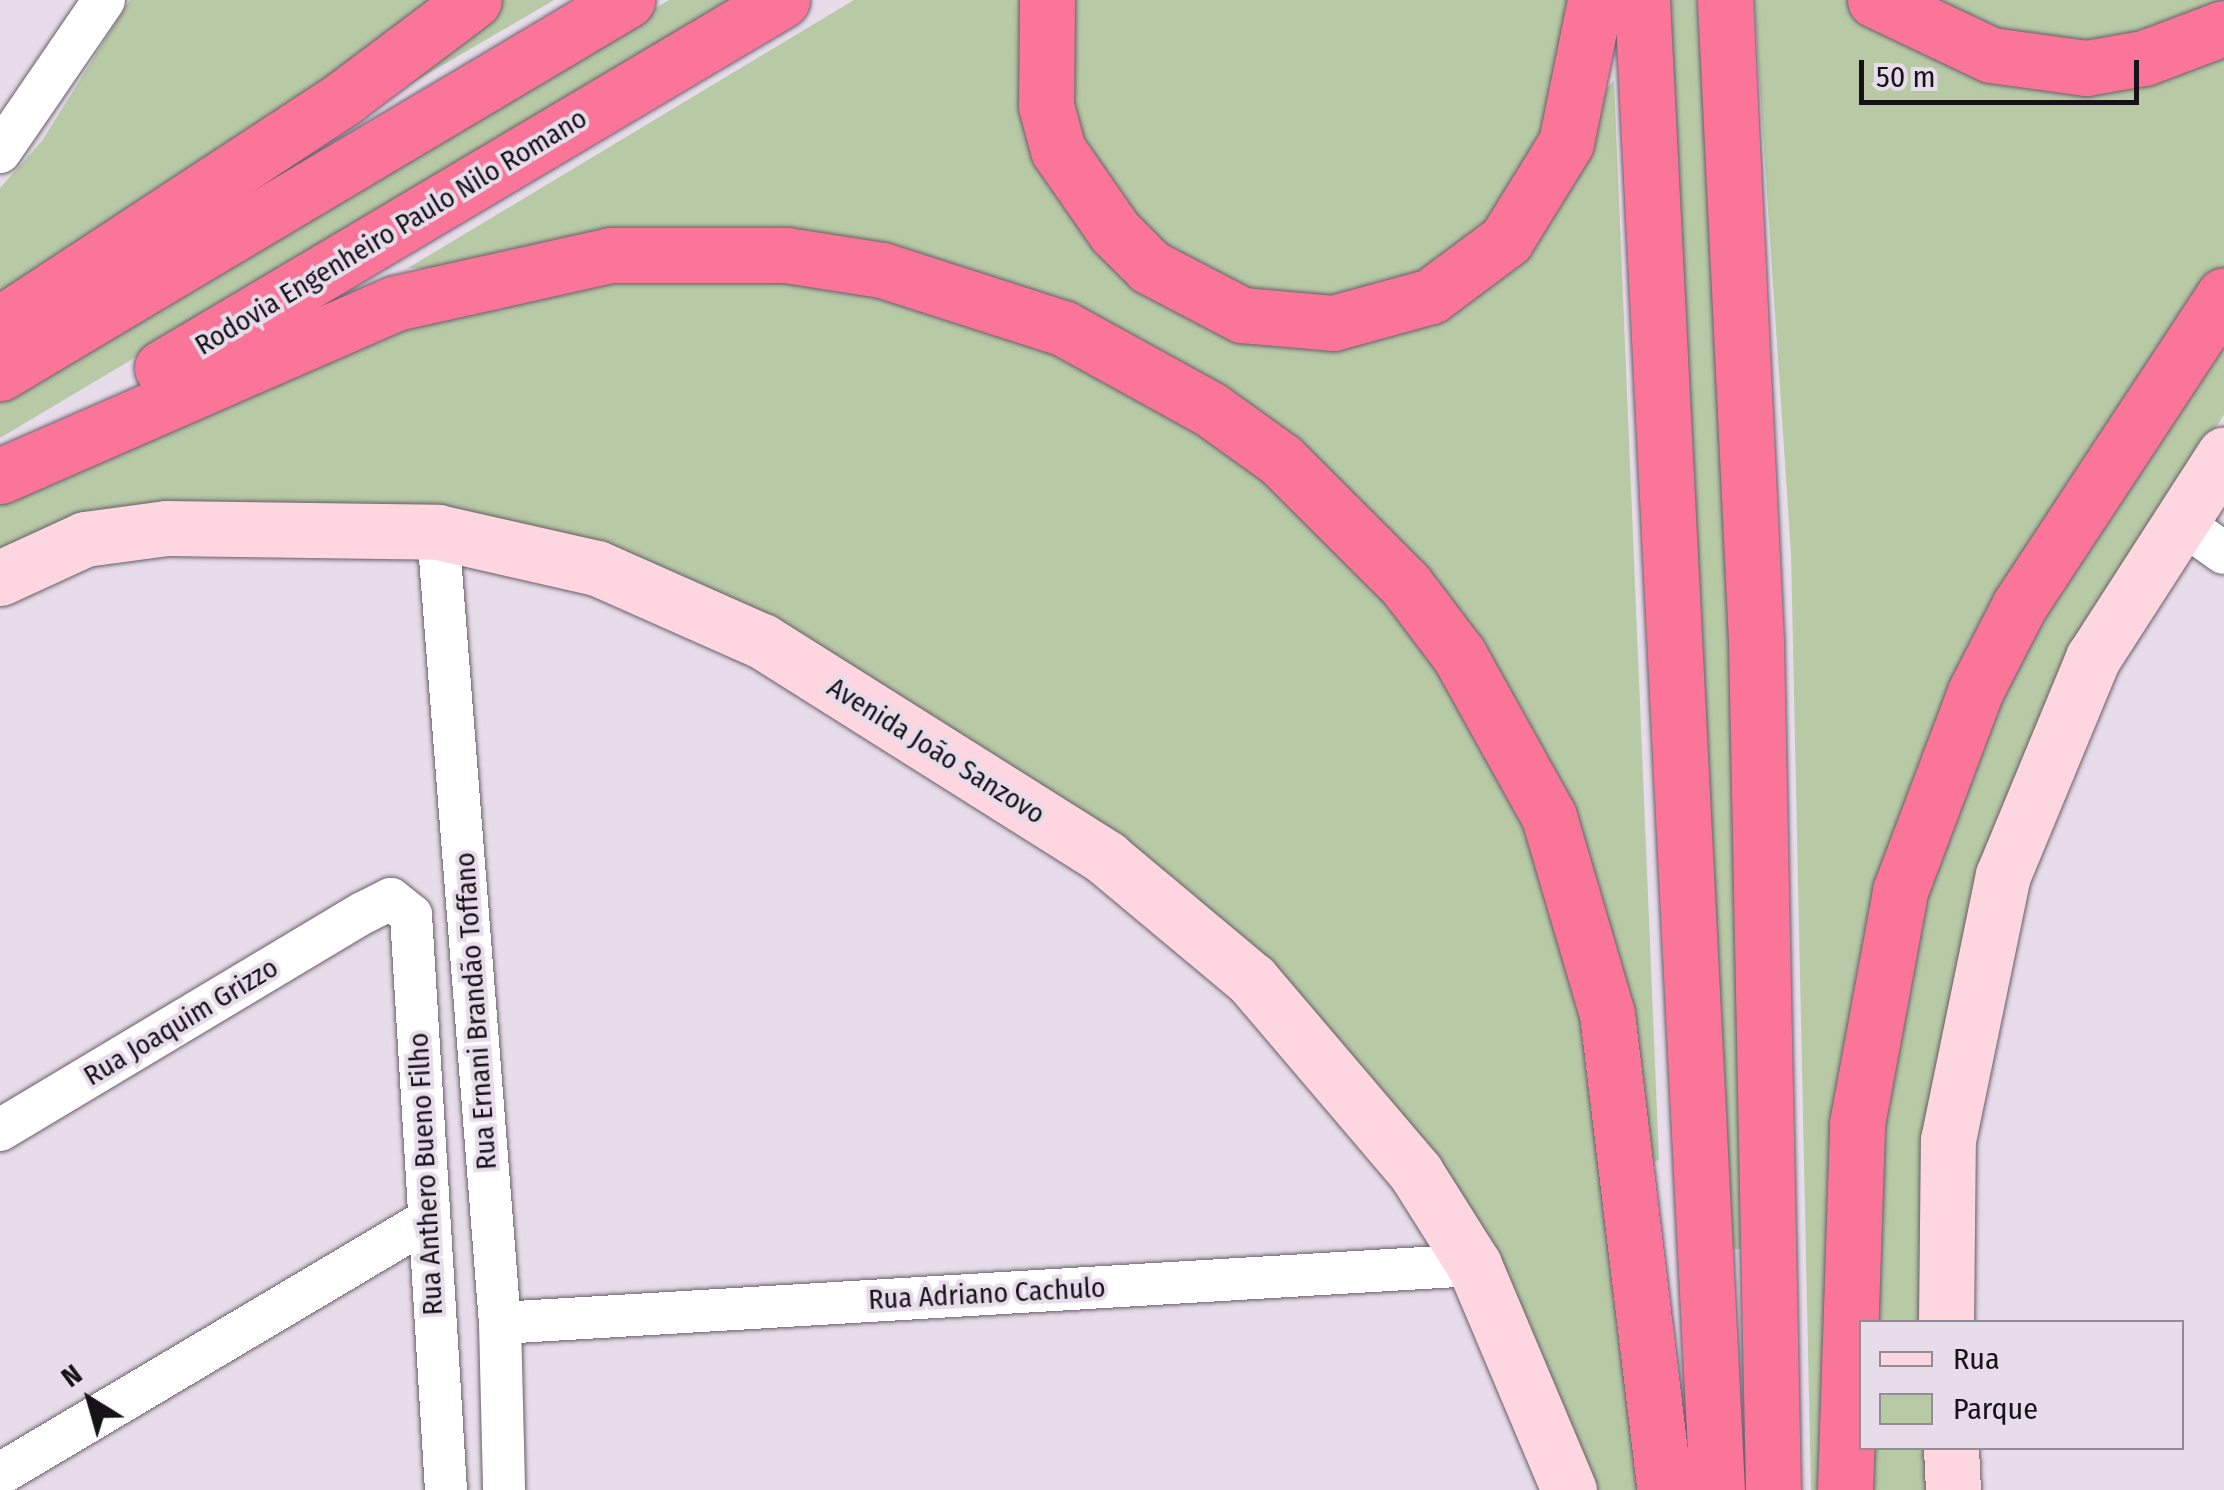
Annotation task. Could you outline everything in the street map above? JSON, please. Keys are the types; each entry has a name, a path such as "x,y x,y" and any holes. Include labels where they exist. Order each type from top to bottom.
{"highway":[{"path":"0,324 344,97 474,0"},
{"path":"0,373 627,0"},
{"name":"Rodovia Engenheiro Paulo Nilo Romano","path":"0,464 782,0"},
{"path":"1046,0 1046,106 1058,150 1116,232 1150,268 1242,315 1333,323 1431,296 1506,240 1566,143 1595,0"},
{"path":"1642,0 1716,1490"},
{"path":"1725,0 1756,641 1773,1490"},
{"path":"1874,0 1991,55 2070,66 2144,58 2224,28"},
{"path":"0,476 378,310 533,266 611,255 768,254 882,270 1063,328 1168,383 1281,460 1406,585 1460,656 1548,817 1607,1014 1665,1490"},
{"path":"1845,1490 1855,1141 1900,890 1975,692 2019,606 2224,295"}],"main road":[{"path":"1946,1320 1948,1140 2002,875 2093,658 2224,455"},
{"name":"Avenida João Sanzovo","path":"0,578 85,539 166,528 438,532 597,568 674,597 762,641 1106,858 1252,980 1340,1076 1474,1265 1569,1490"},
{"path":"1951,1450 1954,1490"}],"street":[{"path":"0,152 104,0"},
{"path":"2179,521 2224,553"},
{"name":"Rua Ernani Brandão Toffano","path":"438,532 500,1323 504,1490"},
{"name":"Rua Anthero Bueno Filho","path":"363,913 392,899 411,915 446,1490"},
{"name":"Rua Joaquim Grizzo","path":"0,1130 363,913"},
{"path":"0,1474 428,1220"},
{"name":"Rua Adriano Cachulo","path":"500,1323 1474,1265"}],"green space":[{"path":"130,0 442,0 0,302 0,188 42,141"},
{"path":"498,0 554,0 378,103"},
{"path":"669,0 735,0 0,438 0,401"},
{"path":"854,0 1022,0 1020,55 1169,300 1418,318 1614,80 1659,1160 1647,1163 1445,608 1002,283 408,268"},
{"path":"1063,0 1579,0 1554,125 1461,263 1306,311 1196,277 1081,160 1056,47"},
{"path":"1666,0 1697,0 1728,495 1741,1249 1724,1249"},
{"path":"1754,0 1854,0 1924,48 2224,49 2224,267 2068,487 1925,770 1831,1490 1811,1490 1791,553"},
{"path":"1910,0 2224,0 2224,12 2152,42 2021,46"},
{"path":"560,278 824,282 984,321 1128,384 1263,473 1417,628 1532,833 1589,1014 1643,1490 1586,1490 1262,958 1173,877 1111,837 527,529 0,560 0,501 300,354"},
{"path":"2224,323 2224,415 2072,649 1981,867 1935,1092 1923,1320 1864,1320 1867,1213 1910,929 2001,675"},
{"path":"1863,1450 1926,1450 1926,1490 1863,1490"}]}
